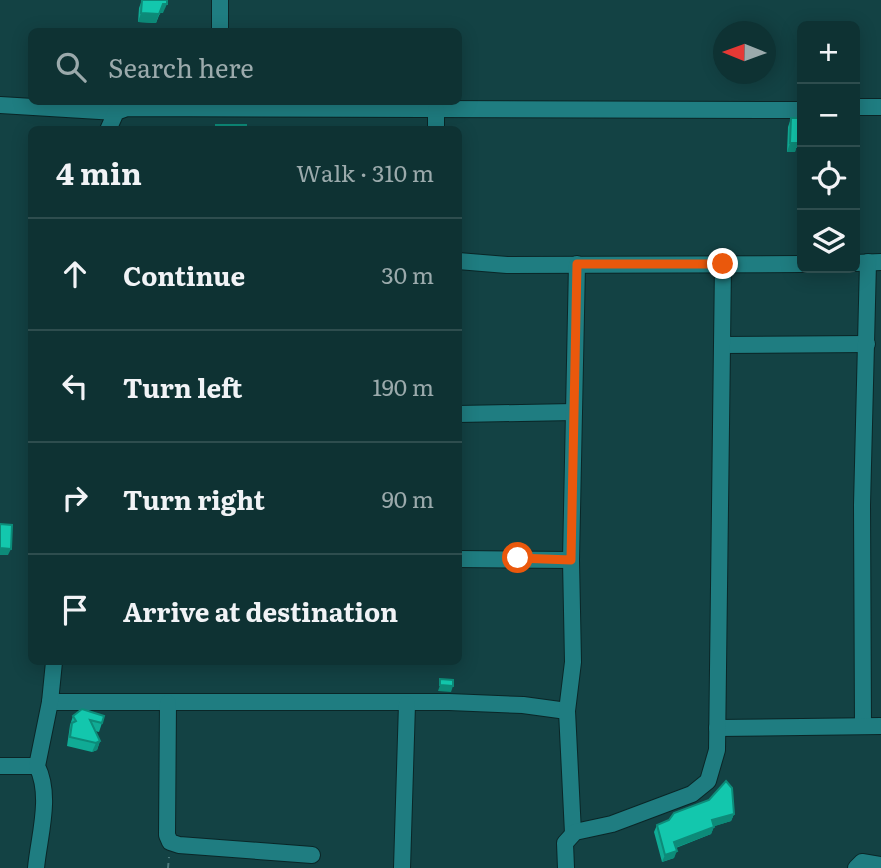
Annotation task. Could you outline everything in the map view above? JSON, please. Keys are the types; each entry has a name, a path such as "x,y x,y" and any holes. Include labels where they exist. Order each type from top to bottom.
{"street":[{"path":"220,0 220,28"},
{"path":"0,105 116,112 127,108 220,105 436,110 797,110"},
{"path":"860,107 881,107"},
{"path":"436,110 436,126"},
{"path":"110,126 116,112"},
{"path":"462,261 797,264"},
{"path":"863,726 862,505 868,262"},
{"path":"573,833 567,711 573,662 571,560 577,264"},
{"path":"565,868 565,842 573,833 612,824 692,793 708,781 717,750 723,264"},
{"path":"722,345 867,344"},
{"path":"462,414 574,412"},
{"path":"462,559 571,560"},
{"path":"36,868 44,806 43,779 37,766 50,702 54,665"},
{"path":"50,702 523,705 567,711"},
{"path":"168,703 167,835 170,842 179,845 312,855"},
{"path":"402,868 407,704"},
{"path":"717,728 881,726"},
{"path":"0,766 37,766"},
{"path":"856,868 862,862 881,864"}],"building":[{"path":"142,0 167,0 167,4 163,4 159,14 141,13"},
{"path":"791,118 797,118 797,143 790,143"},
{"path":"0,524 12,525 11,549 0,548"},
{"path":"440,679 453,680 453,686 440,685"},
{"path":"82,709 104,716 102,723 90,720 100,741 96,743 70,737 72,723 76,721 73,716"},
{"path":"726,781 732,788 734,814 712,820 714,827 674,842 677,851 665,855 657,825 669,820 674,813 709,800"}],"route":[{"path":"518,558 571,560 577,264 723,264"}]}
